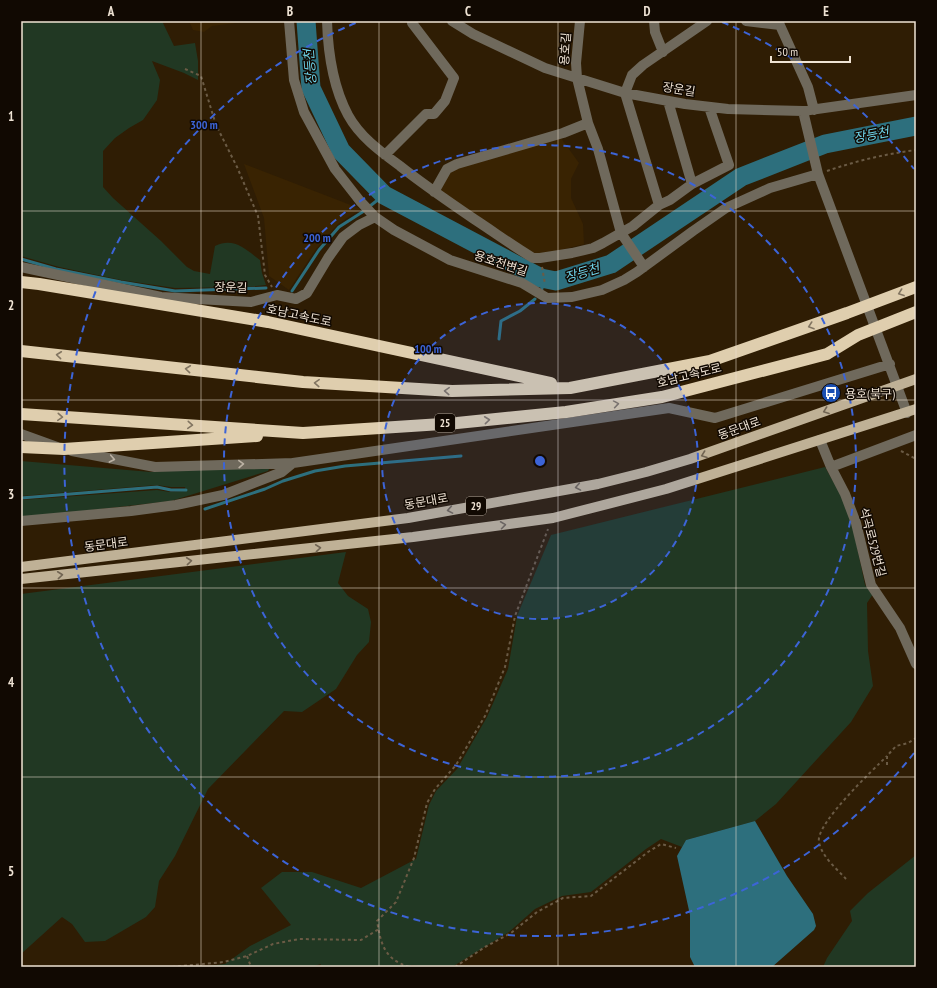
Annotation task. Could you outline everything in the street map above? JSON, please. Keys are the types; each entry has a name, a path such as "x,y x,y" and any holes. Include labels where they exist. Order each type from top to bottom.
{"highway":[{"name":"호남고속도로","path":"21,282 268,322 570,388"},
{"name":"호남고속도로","path":"21,351 303,382 452,391 570,388 710,361 916,287"},
{"name":"호남고속도로","path":"21,447 64,449 457,423 566,412 662,397 827,354 858,336 916,312"},
{"name":"호남고속도로","path":"21,414 303,433 457,423"}],"main road":[{"name":"동문대로","path":"21,567 408,518 598,484 690,459 916,379"},
{"name":"29","path":"21,580 413,537 553,518 666,489 912,411"}],"street":[{"path":"289,21 294,80 304,112 335,169 360,201 375,217"},
{"path":"327,21 330,62 337,87 348,115 367,139 434,192 533,258 572,253 593,248 623,236 659,205 670,200 692,184 728,165 709,107"},
{"path":"385,154 426,114 434,114 445,101 454,78 412,21"},
{"name":"장운길","path":"452,21 473,34 545,68 625,93 668,101 709,107 804,115 814,110 916,95"},
{"name":"용호길","path":"577,78 576,63 580,21"},
{"path":"654,21 655,32 663,52"},
{"path":"659,205 625,93 632,75 643,65 708,21"},
{"path":"746,21 779,23 808,87 814,110"},
{"path":"577,78 588,123 598,149 623,236 643,265"},
{"path":"668,101 692,184"},
{"path":"804,115 817,170 898,385 912,411"},
{"path":"434,192 447,169 457,164 563,133 588,123"},
{"name":"용호천변길","path":"375,217 394,230 450,260 522,283 547,298 572,297 602,290 624,280 643,265 726,208 770,188 817,170"},
{"name":"장운길","path":"21,267 161,297 251,302 277,295 296,299 308,293 328,258 344,237 359,225 375,217"},
{"path":"21,434 64,449 155,468 293,463 669,408 715,418 890,364"},
{"path":"831,467 916,435"},
{"name":"석곡로529번길","path":"820,440 831,467 845,494 856,523 871,585 900,628 916,664"},
{"path":"21,521 131,511 176,505 223,495 282,472 293,463"}],"path":[{"path":"185,69 201,76 216,125 237,166 258,216 265,274 277,295"},
{"path":"817,170 846,165 885,154 916,150"},
{"path":"541,264 545,285"},
{"path":"409,967 392,960 381,944 377,921 396,902 414,858 427,803 435,789 456,765 485,716 505,667 515,616 553,518"},
{"path":"846,878 825,857 818,841 820,833 842,802 896,746 908,743 916,738"},
{"path":"887,756 887,765"},
{"path":"455,967 511,933 537,912 563,898 591,896 648,852 661,844 676,848"},
{"path":"172,967 224,962 247,956 273,944 299,938 361,940 379,928"},
{"path":"247,956 251,967"}],"shaded area":[{"path":"189,21 252,21 212,26 204,32 193,30"},
{"path":"561,138 579,163 571,179 571,198 583,224 584,244 541,255 534,254 439,192 448,172 457,166"},
{"path":"244,164 361,209 338,224 316,249 289,290 269,276 264,218"}],"green space":[{"path":"21,21 162,21 174,46 195,43 198,61 198,80 152,61 160,80 157,100 143,120 115,138 103,151 103,187 187,267 194,271 210,274 215,246 228,243 234,244 244,248 260,260 266,285 248,287 175,288 121,280 59,267 21,256"},
{"path":"21,461 151,472 187,469 270,467 268,471 171,501 21,518 21,500 157,490 170,492 186,491 185,487 157,485 21,496"},
{"path":"825,467 842,497 852,523 865,585 873,594 867,603 868,651 873,686 851,722 776,804 755,821 686,840 682,847 661,839 591,892 562,896 535,909 509,932 452,967 411,965 410,967 319,967 321,964 311,967 200,967 225,964 250,946 291,925 261,888 282,872 312,872 361,888 416,859 429,805 436,791 457,769 487,717 508,669 517,616 551,535"},
{"path":"346,552 338,583 348,596 368,609 371,622 369,642 357,655 336,689 302,712 284,711 208,789 175,856 159,881 155,907 146,917 105,941 85,942 72,924 62,917 21,954 21,594"},
{"path":"916,855 916,967 823,967 827,958 852,921 850,911 868,893"}],"water":[{"path":"755,821 787,876 813,914 816,926 814,930 772,967 695,967 690,957 690,915 677,856 686,840"}],"waterway":[{"name":"장등천","path":"306,21 311,88 341,151 384,195 541,278 556,281 611,264 741,177 825,144 916,126"},
{"path":"370,206 384,195"},
{"path":"292,291 319,250 339,227 364,211"},
{"path":"21,259 56,269 175,291 266,288"},
{"path":"541,278 542,289"},
{"path":"499,339 501,321 520,311 535,299"},
{"path":"205,509 315,471 345,466 461,456"},
{"path":"21,498 157,487 171,490 186,490"}],"place":[{"name":"용호(북구)","path":"831,393"}]}
